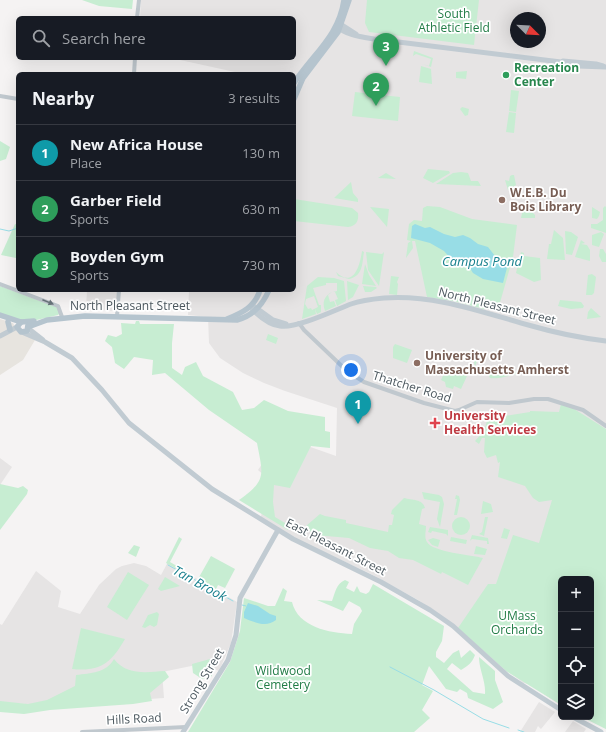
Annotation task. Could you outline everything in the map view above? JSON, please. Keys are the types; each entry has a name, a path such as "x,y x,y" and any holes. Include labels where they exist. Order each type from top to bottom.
{"main road":[{"path":"296,80 339,27 344,0"},
{"path":"296,94 303,78 331,44 350,0"},
{"path":"339,27 374,40 605,67"},
{"path":"253,308 259,292"},
{"path":"253,308 268,292"},
{"name":"North Pleasant Street","path":"62,317 118,316 225,320 253,308 276,325 286,326 299,323 356,302 382,298 401,298 449,304 547,330 606,341"},
{"name":"East Pleasant Street","path":"0,316 8,322 23,327"},
{"name":"East Pleasant Street","path":"0,316 23,327 72,358 104,396 107,397 137,430 212,489 309,548 387,585 430,610 452,626 508,676 558,708"},
{"path":"1,335 10,330 62,317"},
{"path":"8,322 10,330"},
{"path":"1,335 23,327"},
{"name":"Strong Street","path":"185,730 228,660 236,635 240,598 278,530"},
{"path":"579,720 601,732"}],"street":[{"path":"137,16 139,0"},
{"path":"134,72 135,60"},
{"path":"0,96 16,99"},
{"name":"North Pleasant Street","path":"0,284 16,290"},
{"name":"North Pleasant Street","path":"21,292 58,306 62,317"},
{"path":"118,316 119,292"},
{"name":"Thatcher Road","path":"299,323 304,330 347,371 374,387 456,411 477,402 509,403 537,398 548,399 583,410 606,426"},
{"name":"Hills Road","path":"82,732 185,730"}],"shaded area":[{"name":"University of Massachusetts Amherst","path":"141,0 606,0 606,729 588,720 594,720 594,576 558,576 558,703 529,684 523,683 435,611 418,600 369,573 302,542 261,517 267,478 258,470 270,452 301,466 302,444 336,456 337,408 264,383 243,373 220,358 209,343 208,317 188,315 189,292 296,292 296,72 235,72 180,60 296,60 296,16 140,16"},
{"path":"87,292 118,292 116,311 86,309"},
{"path":"0,319 13,323 17,331 35,340 23,360 0,375"},
{"path":"0,458 12,467 0,485"},
{"path":"168,562 237,602 231,643 219,671 201,664 162,672 164,698 51,706 0,702 0,624 2,625 36,571 61,591 58,607 80,614 99,585 116,569 134,563 146,566 161,575"},
{"path":"539,702 555,712 541,729 538,726 535,732 520,732"},
{"path":"573,721 586,729 584,732 565,732"}],"green space":[{"path":"82,0 133,0 132,9 99,6"},
{"name":"South Athletic Field","path":"367,0 479,0 474,45 369,32 365,23"},
{"path":"414,51 433,58 431,67 422,64 429,66 431,59 416,54 413,56"},
{"path":"421,66 431,69 432,84 419,82"},
{"path":"467,71 466,79 456,78 456,72"},
{"path":"511,90 519,91 516,112 509,111"},
{"path":"355,92 400,97 398,121 352,116"},
{"path":"462,107 469,109 468,115 465,116 460,109"},
{"path":"509,112 516,113 514,133 506,132"},
{"path":"0,141 10,147 6,159 0,161"},
{"path":"428,169 449,171 450,173 433,183 423,178"},
{"path":"386,173 396,179 378,178"},
{"path":"453,173 468,173 471,181 478,181 481,186 436,184"},
{"path":"514,175 516,185 508,190 505,180 509,181 510,176"},
{"path":"351,182 353,193 358,199 358,202 334,198"},
{"path":"296,199 352,208 358,213 358,218 353,226 348,227 296,221"},
{"path":"524,204 535,215 535,218 521,218"},
{"path":"427,206 440,207 472,219 517,225 513,257 499,306 494,309 488,307 484,309 453,301 427,297 415,241 412,241 413,248 406,258 408,243 411,241 407,240 409,224 414,220 422,221 423,208"},
{"path":"605,206 606,233 591,228 591,224 597,224 603,220 603,208"},
{"path":"370,207 389,209 387,227"},
{"path":"592,207 600,212 597,219 592,218"},
{"path":"15,224 16,224 16,258 1,255"},
{"path":"554,230 563,238 565,260 547,259 549,244 551,244"},
{"path":"565,231 571,232 578,237 572,255 566,254"},
{"path":"601,232 604,234 599,247 592,245 592,235"},
{"path":"581,240 585,243 581,244 587,245 590,250 590,261 575,257"},
{"path":"600,249 603,249 606,254 606,262 602,262 599,256"},
{"path":"362,251 364,252 362,265 357,275 349,279 338,276 336,272 342,277 352,277 360,263"},
{"path":"366,252 382,254 384,252 379,286 368,270"},
{"path":"521,252 524,253 524,256 540,258 541,280 534,282 516,273"},
{"path":"365,264 369,275 376,286 362,284"},
{"path":"592,274 596,277 594,293 592,295 586,295 588,275"},
{"path":"391,276 399,277 397,282 397,295 389,294"},
{"path":"318,277 334,278 344,281 346,301 337,306 335,300 338,299 335,292 333,292 337,291 337,283 326,283 326,285 313,288 319,305 321,305 321,312 317,314 315,309 316,314 302,319 307,286","holes":["314,296 318,307 312,310 311,308 308,309 305,304 306,299"]},
{"path":"347,281 359,285 353,297 348,300"},
{"path":"0,286 59,308 60,313 58,315 28,322 0,313"},
{"path":"363,286 377,288 371,292 365,292"},
{"path":"332,292 328,295 330,302 334,301 336,306 325,311 324,300 327,295"},
{"path":"560,300 581,302 584,306 583,308 571,309 558,306"},
{"path":"591,308 601,317 587,319 588,312"},
{"path":"136,321 139,321 140,324 174,324 172,368 182,375 185,367 196,362 203,376 233,392 242,410 254,408 264,400 288,411 325,417 325,431 330,432 330,448 311,446 290,488 274,485 273,502 275,517 290,526 288,530 239,500 259,482 261,476 261,463 257,443 209,410 165,373 152,375 153,360 134,357 124,369 115,363 112,347 105,341 108,335 116,337 122,334 121,323 135,324"},
{"path":"268,334 278,338 276,344 266,340"},
{"path":"395,344 412,350 407,363 393,358 393,347"},
{"path":"472,352 480,352 475,367"},
{"path":"447,367 467,376 461,389 454,386 453,389 446,387 445,382 441,380"},
{"path":"529,369 498,378 490,378 488,374 509,374"},
{"name":"UMass Orchards","path":"561,404 571,407 606,429 606,729 588,720 594,720 594,576 558,576 558,703 506,671 458,628 488,584 496,584 513,535 539,543 552,500 539,502 533,498 525,486 498,477 500,462 498,463 496,455 487,458 484,452 485,438 482,438 479,444 475,441 484,431 487,421 495,420 501,425 503,424 504,416 530,411 559,412"},
{"path":"0,484 18,488 23,486 28,490 27,494 0,530"},
{"path":"422,492 439,495 442,497 444,504 440,527 437,519 440,502 424,499"},
{"path":"456,495 459,496 460,500 457,515 454,515 457,499 455,499"},
{"path":"404,498 420,501 424,505 425,508 422,509 419,524 426,526 425,534 427,542 430,545 444,551 483,558 468,585 413,560 399,558 388,551 370,548 349,538 315,535 306,528 306,526 320,514 346,520 346,523 388,532 389,525 392,525 394,515 391,514 392,510"},
{"path":"483,501 491,504 493,512 481,514"},
{"path":"461,517 467,520 470,526 467,532 461,535 455,532 452,526 455,520"},
{"path":"485,517 488,517 484,536 479,534 482,532"},
{"path":"430,527 448,530 448,536 446,534 432,531 431,533 428,532"},
{"path":"504,528 510,530 507,539 501,538"},
{"path":"472,535 488,538 489,544 487,544 487,541 472,539 470,541"},
{"path":"179,537 182,539 170,562 187,572 186,574 166,563"},
{"path":"451,537 467,540 466,544 450,541"},
{"path":"433,538 440,540 438,547 432,545 428,540"},
{"path":"134,545 140,547 136,557 128,553"},
{"path":"476,546 487,549 485,555 474,554"},
{"path":"211,556 235,569 225,588 218,585 216,589 198,579"},
{"path":"128,572 149,585 127,620 107,607"},
{"path":"165,577 180,586 161,591 158,589"},
{"name":"Wildwood Cemetery","path":"345,580 349,582 346,588 354,592 357,586 360,592 366,594 369,592 373,584 444,626 442,641 436,652 436,657 444,663 453,653 459,650 461,658 470,650 475,655 468,666 461,670 452,663 447,669 473,692 485,694 479,657 495,671 495,680 503,702 493,709 468,698 467,693 460,689 457,692 446,689 429,666 422,685 433,691 422,710 430,718 414,732 188,732 230,662 240,631 244,598 268,606 275,606 283,588 287,591 284,601 292,602 295,611 308,623 324,630 352,634 354,624 362,611 360,607 349,601 343,611 317,600 332,601 338,586"},
{"path":"157,612 159,614 157,625 154,627 150,625 145,628 142,627 148,615"},
{"path":"81,628 125,639 115,654 104,664 90,669 72,669"},
{"path":"114,659 119,664 131,671 165,671 169,677 150,693 152,701 133,704 50,710 24,714 0,712 0,701 28,704 47,700 75,686 76,675 98,672 111,664"},
{"path":"210,659 214,671 211,677 202,679 193,673 192,664"}],"water":[{"name":"Campus Pond","path":"415,224 425,228 430,227 444,234 455,237 463,235 478,244 488,247 495,256 508,264 503,283 483,279 473,273 468,265 452,260 444,251 430,243 411,238 412,226"},
{"path":"248,603 258,606 276,616 276,620 268,624 264,624 244,618 244,612"}],"waterway":[{"name":"Tan Brook","path":"0,229 9,231 16,229"},
{"name":"Tan Brook","path":"168,565 233,601"},
{"name":"Tan Brook","path":"242,605 246,606"},
{"path":"390,667 434,690 483,719 509,728"},
{"path":"518,730 524,732"}],"place":[{"name":"Boyden Gym","path":"386,66"},
{"name":"Recreation Center","path":"506,75"},
{"name":"Garber Field","path":"376,106"},
{"name":"W.E.B. Du Bois Library","path":"502,200"},
{"name":"University of Massachusetts Amherst","path":"417,363"},
{"name":"University Health Services","path":"435,423"},
{"name":"New Africa House","path":"358,424"}]}
